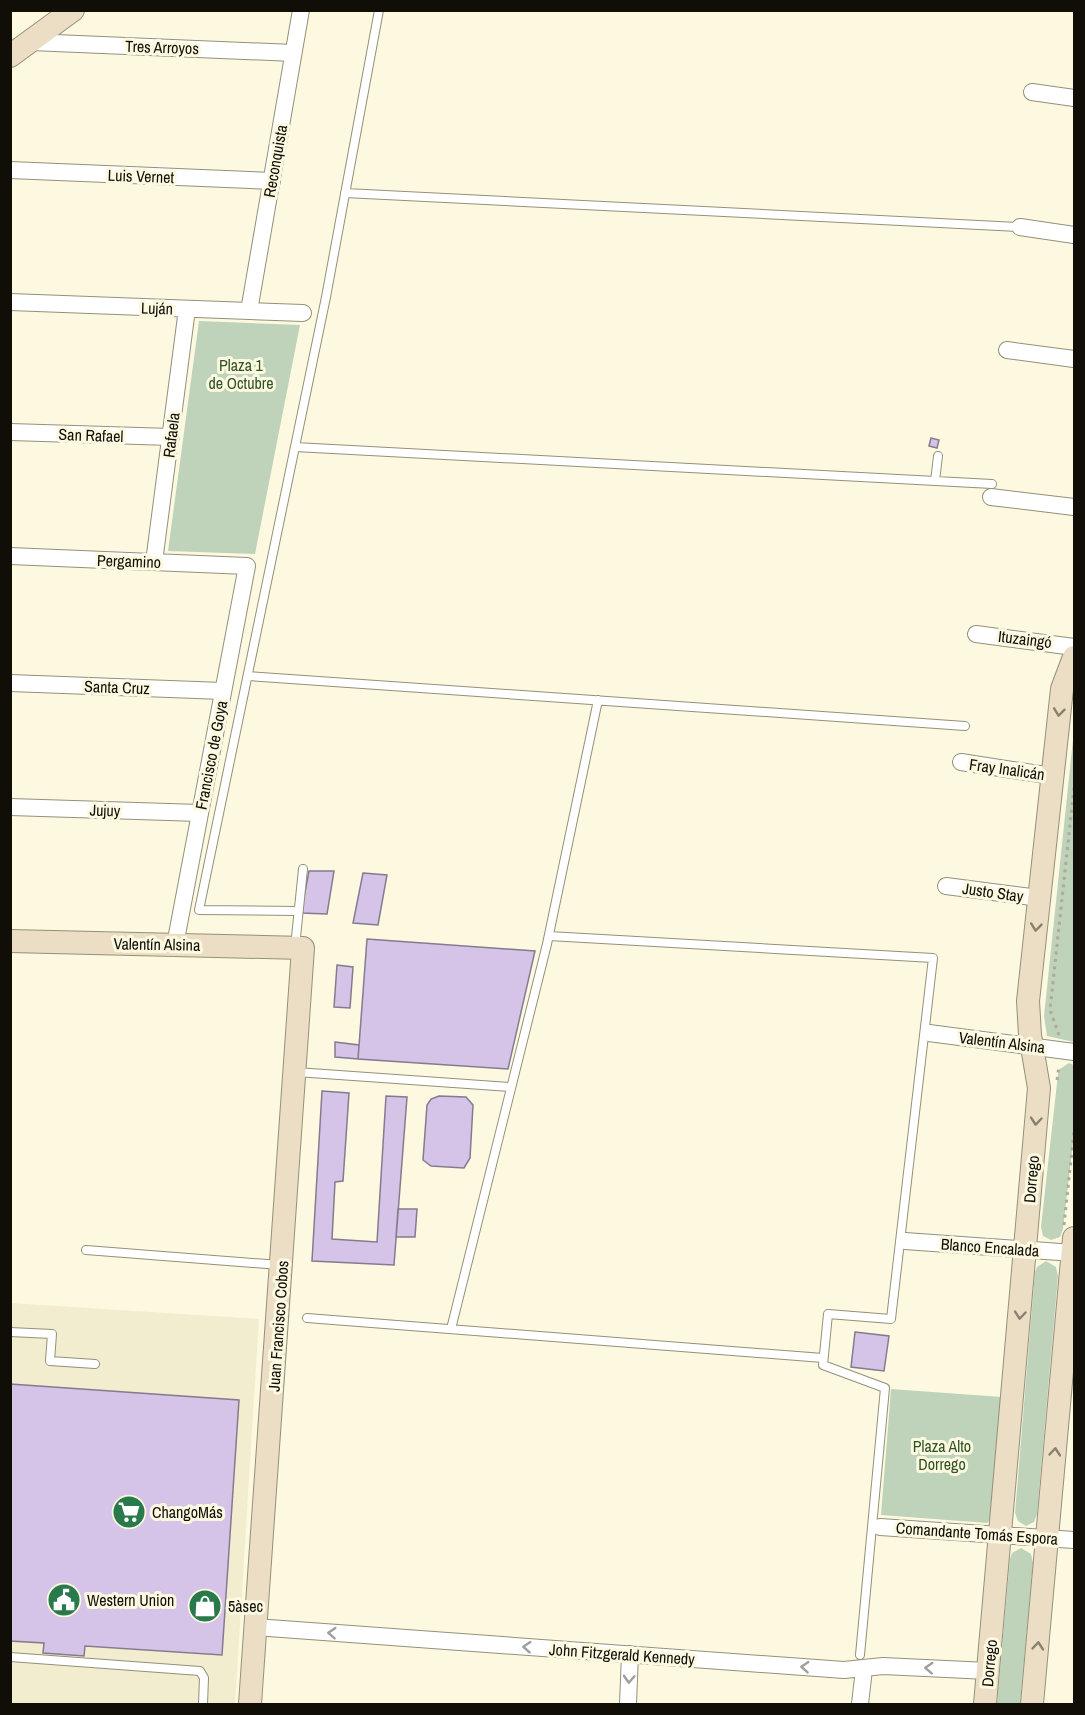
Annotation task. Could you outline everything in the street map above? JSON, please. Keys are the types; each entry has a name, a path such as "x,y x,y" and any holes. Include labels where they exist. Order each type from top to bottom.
{"main road":[{"path":"10,56 73,10"},
{"name":"Dorrego","path":"985,1704 1026,1250 1038,1088 1028,1001 1062,689 1074,657"},
{"name":"Valentín Alsina","path":"10,941 299,948"},
{"name":"Juan Francisco Cobos","path":"250,1704 296,1072 299,948"},
{"path":"1032,1704 1074,1248"}],"street":[{"name":"Reconquista","path":"249,311 301,10"},
{"name":"Tres Arroyos","path":"31,42 293,53"},
{"path":"1032,92 1074,98"},
{"name":"Luis Vernet","path":"10,170 272,181"},
{"path":"1020,227 1074,235"},
{"name":"Luján","path":"10,302 303,313"},
{"name":"Rafaela","path":"154,562 187,309"},
{"path":"1007,350 1074,359"},
{"name":"San Rafael","path":"10,432 171,437"},
{"path":"991,491 1074,507"},
{"name":"Pergamino","path":"10,556 247,566"},
{"name":"Francisco de Goya","path":"175,945 247,566"},
{"name":"Ituzaingó","path":"976,634 1074,647"},
{"name":"Santa Cruz","path":"10,682 223,691"},
{"name":"Fray Inalicán","path":"961,762 1052,776"},
{"name":"Jujuy","path":"10,807 200,813"},
{"name":"Justo Stay","path":"946,886 1039,898"},
{"name":"Valentín Alsina","path":"929,1033 1074,1052"},
{"name":"Blanco Encalada","path":"905,1241 1026,1250 1074,1248"},
{"name":"Comandante Tomás Espora","path":"880,1527 1074,1540"},
{"name":"John Fitzgerald Kennedy","path":"255,1627 630,1654 862,1662 883,1666 988,1671"},
{"path":"628,1704 630,1654"},
{"path":"860,1704 862,1662"}],"lane":[{"path":"297,911 199,910 295,447 379,10"},
{"path":"345,193 1020,227"},
{"path":"295,447 935,481 991,491"},
{"path":"935,481 938,456"},
{"path":"248,676 965,726"},
{"path":"451,1329 549,936 598,700"},
{"path":"299,948 297,911 303,869"},
{"path":"549,936 933,958 891,1319 828,1314 823,1358 823,1365 885,1388 862,1662"},
{"path":"296,1072 511,1087"},
{"path":"86,1250 282,1265"},
{"path":"307,1318 823,1358"},
{"path":"10,1332 52,1334 50,1361 94,1364"},
{"path":"10,1657 200,1671 204,1678 202,1704"}],"shaded area":[{"name":"ChangoMás","path":"10,1303 259,1319 235,1704 11,1704"}],"green space":[{"name":"Plaza 1 de Octubre","path":"199,321 300,325 255,554 168,551"},
{"path":"1074,730 1074,1042 1047,1036 1044,1016"},
{"path":"1069,1063 1074,1065 1074,1134 1063,1229 1060,1237 1051,1240 1043,1236 1041,1227 1058,1074 1060,1069"},
{"path":"1046,1261 1056,1267 1058,1276 1037,1514 1034,1522 1026,1526 1018,1521 1015,1513 1035,1272 1037,1267"},
{"name":"Plaza Alto Dorrego","path":"891,1389 1002,1397 993,1517 987,1523 881,1515"},
{"path":"1021,1548 1031,1554 1033,1563 1020,1704 997,1704 1010,1559 1012,1553"}],"building":[{"path":"931,438 939,440 937,448 929,446"},
{"path":"309,871 334,871 327,914 301,913"},
{"path":"363,873 387,875 378,925 353,923"},
{"path":"367,939 535,951 508,1069 358,1059"},
{"path":"337,965 353,967 350,1008 334,1007"},
{"path":"335,1042 359,1045 358,1059 335,1057"},
{"path":"322,1091 349,1093 343,1181 335,1182 332,1239 377,1242 386,1096 407,1097 394,1265 312,1261"},
{"path":"439,1096 466,1097 473,1105 470,1158 464,1168 431,1166 423,1160 427,1105 431,1099"},
{"path":"398,1209 417,1209 415,1237 396,1237"},
{"path":"855,1332 889,1336 884,1371 851,1367"},
{"name":"ChangoMás","path":"10,1384 239,1400 222,1655 85,1646 84,1656 43,1653 44,1643 10,1641"}],"place":[{"name":"ChangoMás","path":"129,1512"},
{"name":"Western Union","path":"64,1600"},
{"name":"5àsec","path":"205,1606"}]}
